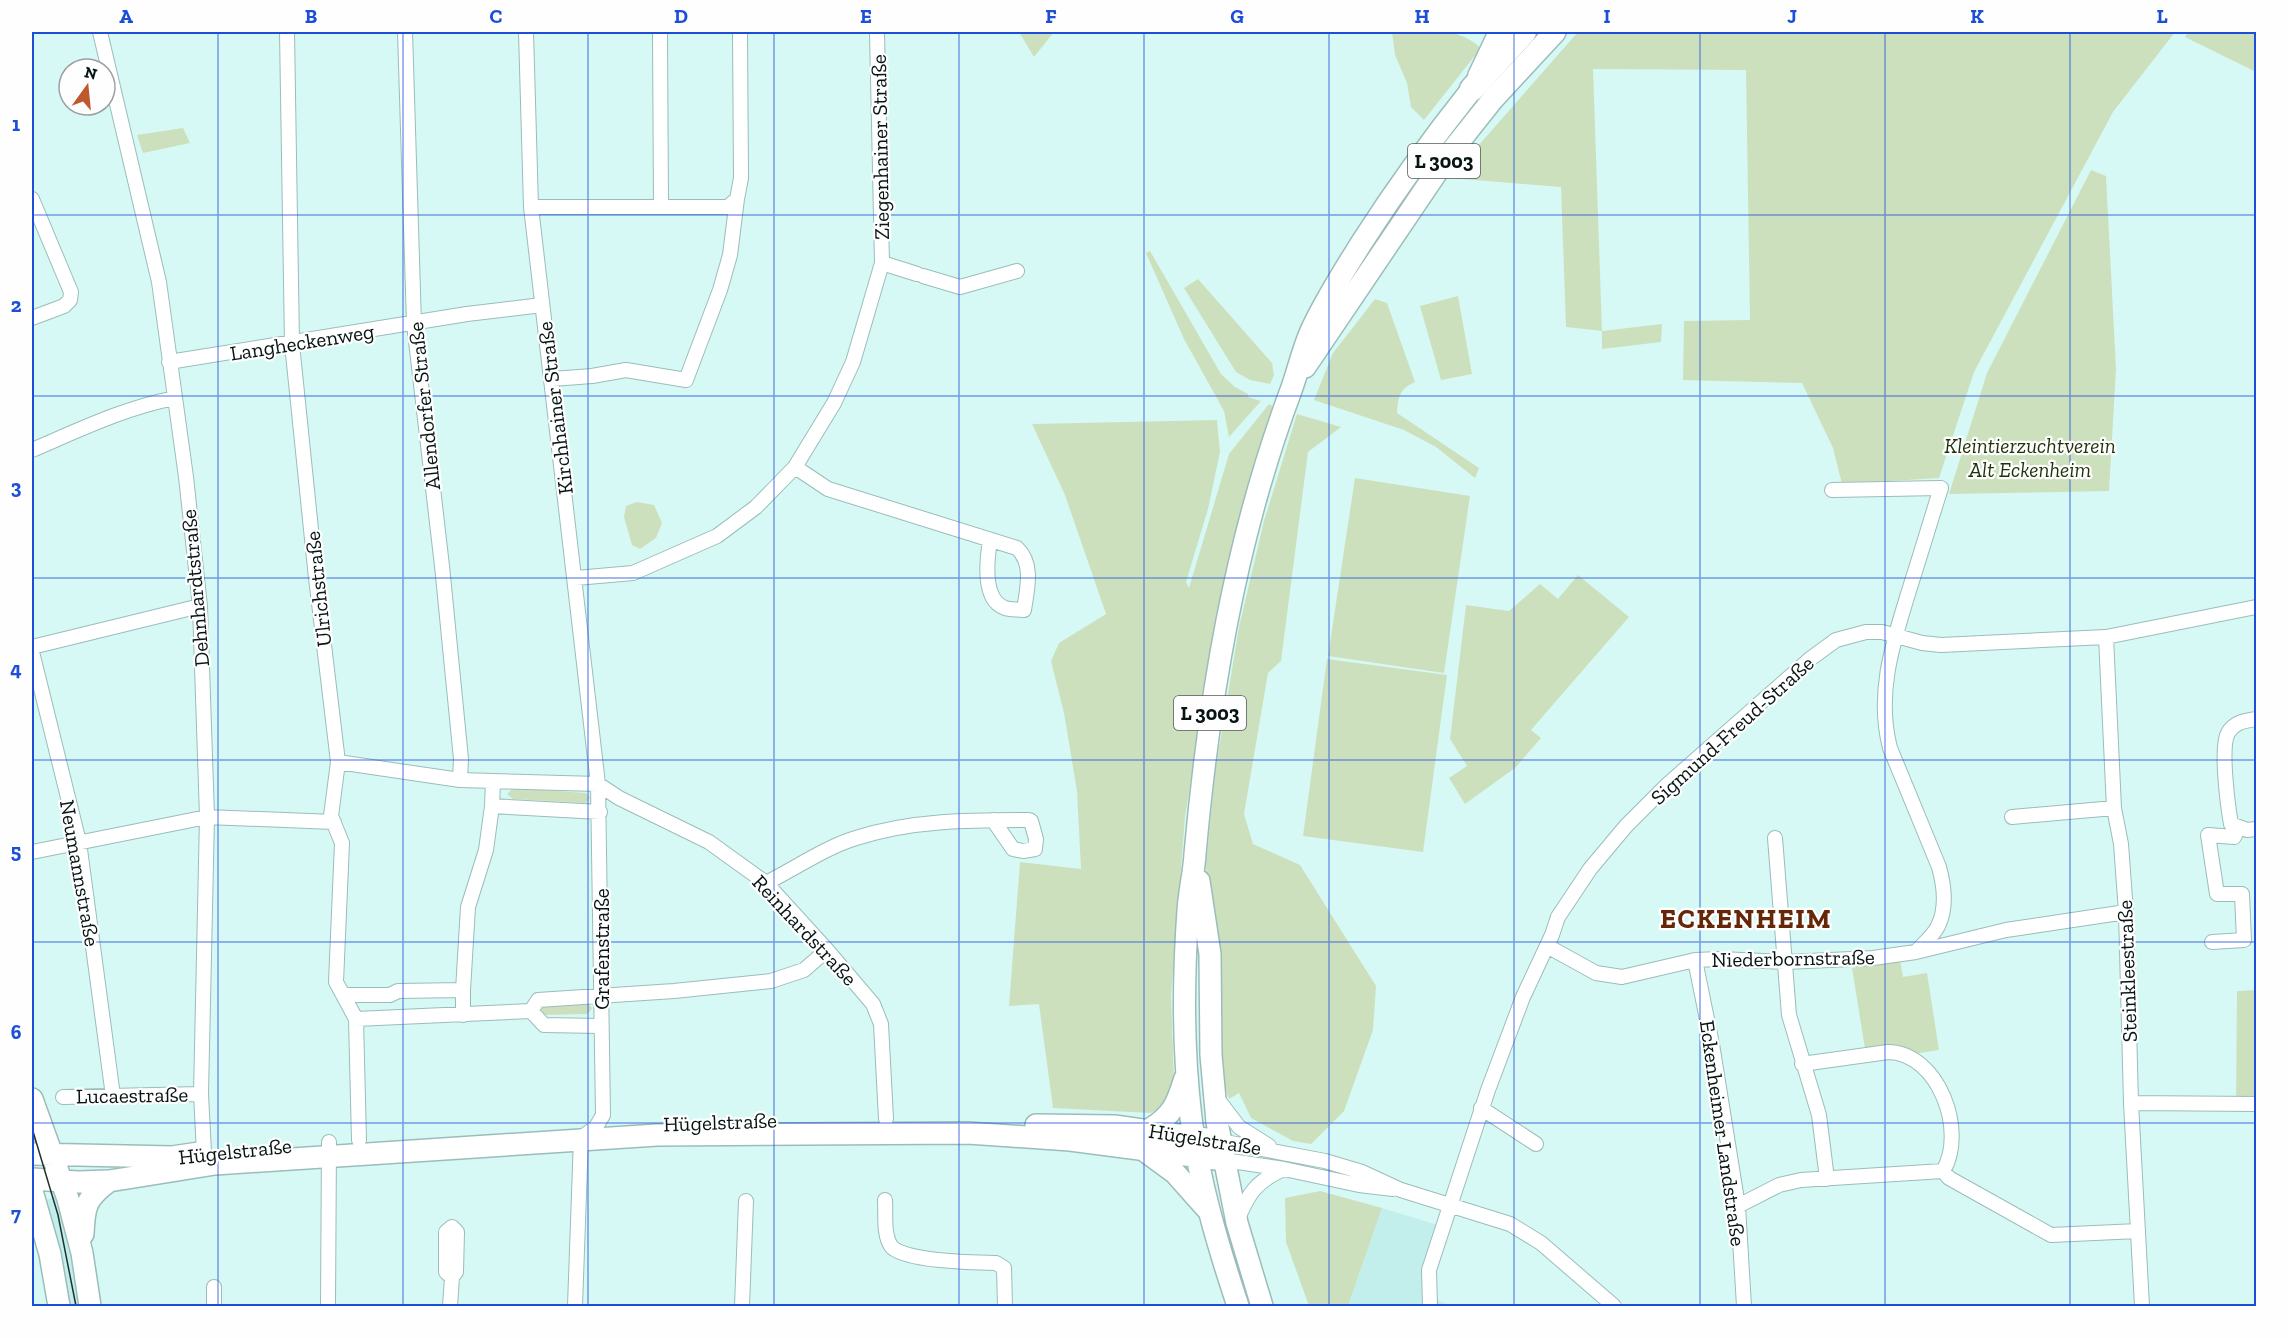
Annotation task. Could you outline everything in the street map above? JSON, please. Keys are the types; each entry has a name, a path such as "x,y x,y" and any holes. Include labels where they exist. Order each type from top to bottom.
{"highway":[{"path":"1472,89 1524,32"}],"main road":[{"name":"L 3003","path":"1238,1306 1211,1214 1196,1146 1187,1072 1188,910 1206,741 1227,619 1259,490 1309,335 1338,280 1392,196 1472,89 1498,32"},
{"name":"L 3003","path":"1294,382 1350,303 1447,157 1493,99 1555,32"},
{"name":"L 3003","path":"1195,856 1210,954 1211,1055 1222,1150 1236,1223 1262,1306"},
{"path":"1187,1072 1173,1110 1146,1139 1211,1214"},
{"path":"32,1099 43,1129 50,1254 59,1306"},
{"name":"Hügelstraße","path":"45,1179 204,1152 329,1149 750,1119 886,1119 1024,1125 1089,1125 1146,1139 1222,1150"},
{"path":"850,1132 876,1125 886,1119"},
{"path":"32,1152 43,1129"},
{"name":"Hügelstraße","path":"45,1179 109,1181 329,1149 359,1140 600,1129 968,1133 1070,1140 1146,1139"},
{"name":"Hügelstraße","path":"32,1152 45,1179"},
{"path":"45,1179 82,1253"},
{"path":"90,1306 82,1253 83,1215 86,1204 97,1190 109,1181"}],"street":[{"name":"Dehnhardtstraße","path":"100,32 159,282 200,606 207,817 201,1094 204,1152"},
{"name":"Ulrichstraße","path":"287,32 292,344 338,762 331,816 342,843 336,982 356,1019 359,1140"},
{"name":"Allendorfer Straße","path":"405,32 414,324 442,566 461,759 460,780"},
{"name":"Kirchhainer Straße","path":"526,32 531,207 576,578 598,784"},
{"path":"660,32 661,207"},
{"path":"552,380 626,370 686,380 730,255 733,203 741,178 740,32"},
{"name":"Ziegenhainer Straße","path":"576,578 633,573 717,536 756,507 795,467 834,403 854,362 882,264 877,32"},
{"path":"32,198 70,292 70,300 64,306 32,318"},
{"path":"531,207 661,207 733,203"},
{"name":"Ziegenhainer Straße","path":"882,264 960,287 1017,271"},
{"name":"Langheckenweg","path":"169,362 467,314 542,305"},
{"path":"32,450 115,414 145,404 175,398"},
{"path":"795,467 828,489 1017,549 1023,554 1029,575 1024,610 1003,608 991,596 986,568 990,541"},
{"path":"1832,490 1941,488 1888,656 1884,712 1885,729 1890,748 1939,867 1944,892 1939,926 1916,952"},
{"path":"32,647 200,606"},
{"name":"Sigmund-Freud-Straße","path":"1430,1306 1429,1270 1481,1108 1523,997 1558,917 1574,891 1610,843 1667,785 1810,659 1836,640 1866,632 1895,635 1922,643 1941,645 1980,645 2106,637 2256,607"},
{"name":"Steinkleestraße","path":"2106,637 2114,808 2121,844 2126,912 2131,1103 2142,1306"},
{"name":"Neumannstraße","path":"32,652 79,842 113,1096"},
{"path":"2256,719 2237,723 2227,734 2224,750 2231,824 2256,829"},
{"path":"338,762 460,780 598,784"},
{"path":"464,1015 462,990 468,907 486,850 493,781"},
{"name":"Grafenstraße","path":"575,1306 600,1129 600,812 598,784"},
{"name":"Reinhardstraße","path":"598,784 619,798 709,842 766,884 827,950 873,1004 880,1020 886,1119"},
{"path":"492,806 600,812"},
{"path":"2012,817 2114,808"},
{"path":"32,852 207,817 334,822"},
{"path":"766,884 855,838 933,822 993,820"},
{"path":"2212,942 2244,940 2242,894 2217,894 2208,835 2234,837 2239,827"},
{"path":"1775,838 1789,1015 1819,1115 1827,1179"},
{"name":"Niederbornstraße","path":"1547,946 1596,973 1616,976 1636,975 1695,960 1720,959 1786,963 1873,958 1916,952 2006,930 2126,912"},
{"path":"531,1011 538,1000 771,981 804,970 827,950"},
{"name":"Eckenheimer Landstraße","path":"1695,960 1712,1044 1738,1206 1744,1306"},
{"path":"342,995 390,996 398,992 462,990"},
{"path":"356,1019 531,1011"},
{"path":"531,1011 544,1025 601,1026"},
{"path":"1802,1064 1888,1053 1901,1053 1912,1058 1942,1092 1948,1110 1952,1140 1949,1162 1943,1172"},
{"name":"Lucaestraße","path":"63,1097 201,1094"},
{"path":"1214,1094 1239,1127 1279,1151"},
{"path":"2131,1103 2256,1104"},
{"path":"1481,1108 1536,1144"},
{"path":"328,1306 329,1149"},
{"name":"Hügelstraße","path":"1222,1150 1279,1151 1325,1161 1362,1172 1401,1190 1510,1224 1532,1236 1614,1306"},
{"name":"Hügelstraße","path":"1222,1150 1284,1169 1359,1185 1401,1190"},
{"path":"1236,1223 1251,1191 1265,1179 1284,1169"},
{"path":"1738,1206 1779,1185 1801,1180 1943,1172 1949,1178 2051,1235 2138,1232"},
{"path":"885,1200 886,1232 890,1245 895,1250 909,1256 996,1263 1004,1268 1005,1306"},
{"path":"742,1306 746,1201"},
{"path":"450,1306 452,1277"},
{"path":"214,1287 214,1306"}],"shaded area":[{"path":"59,1195 83,1306 67,1306 43,1201"},
{"path":"1382,1208 1441,1226 1424,1294 1451,1306 1348,1306"}],"green space":[{"path":"1019,32 1054,32 1034,57"},
{"path":"1392,32 1450,32 1471,40 1481,48 1424,120 1411,107 1407,83 1395,55"},
{"path":"1578,32 2175,32 2113,112 1974,372 1939,478 1842,484 1833,448 1802,383 1683,380 1684,321 1750,320 1746,70 1593,69 1602,331 1566,327 1561,187 1450,178"},
{"path":"2188,32 2256,32 2256,72 2185,37"},
{"path":"183,128 190,143 143,153 137,135"},
{"name":"Kleintierzuchtverein Alt Eckenheim","path":"2091,170 2106,176 2116,369 2109,491 1949,494 1987,373"},
{"path":"1150,251 1221,374 1235,387 1248,394 1248,397 1261,401 1229,437 1224,411 1184,339 1146,253"},
{"path":"1198,279 1272,363 1274,375 1270,384 1250,380 1236,372 1184,288"},
{"path":"1458,296 1472,374 1441,380 1420,306"},
{"path":"1375,299 1387,303 1415,382 1406,387 1401,394 1397,413 1479,468 1475,478 1436,447 1404,430 1314,400 1333,353"},
{"path":"1662,324 1661,342 1602,349 1602,331"},
{"path":"1269,404 1273,406 1218,607 1185,817 1171,996 1174,1083 1171,1099 1160,1109 1150,1113 1053,1108 1039,1004 1009,1006 1020,862 1081,869 1077,791 1064,713 1051,661 1059,643 1106,614 1065,495 1032,424 1217,420 1220,452 1208,509 1186,582 1189,588 1229,454"},
{"path":"1297,414 1341,427 1308,452 1281,661 1268,673 1244,814 1253,844 1300,865 1376,986 1373,1030 1344,1111 1311,1144 1293,1141 1251,1118 1239,1093 1229,1099 1223,1082 1206,865 1215,773 1239,627 1264,521"},
{"path":"1355,478 1470,496 1444,673 1328,656"},
{"path":"637,502 654,505 662,523 656,538 640,549 632,545 624,517 626,506"},
{"path":"1578,575 1629,617 1531,730 1541,738 1515,768 1465,804 1449,778 1467,766 1450,739 1466,605 1509,611 1540,584 1558,599"},
{"path":"1327,659 1447,675 1423,852 1303,836"},
{"path":"513,788 586,793 590,798 586,803 513,799 507,794"},
{"path":"1900,960 1903,977 1927,973 1939,1050 1867,1061 1852,968"},
{"path":"2256,990 2256,1105 2236,1105 2237,991"},
{"path":"542,1004 588,1004 592,1008 588,1014 542,1015 539,1014 539,1006"},
{"path":"1320,1191 1382,1208 1348,1306 1309,1306 1286,1242 1285,1198"}],"tram line":[{"path":"32,1128 58,1215 76,1306"}],"district":[{"name":"ECKENHEIM","path":"1746,919"}]}
